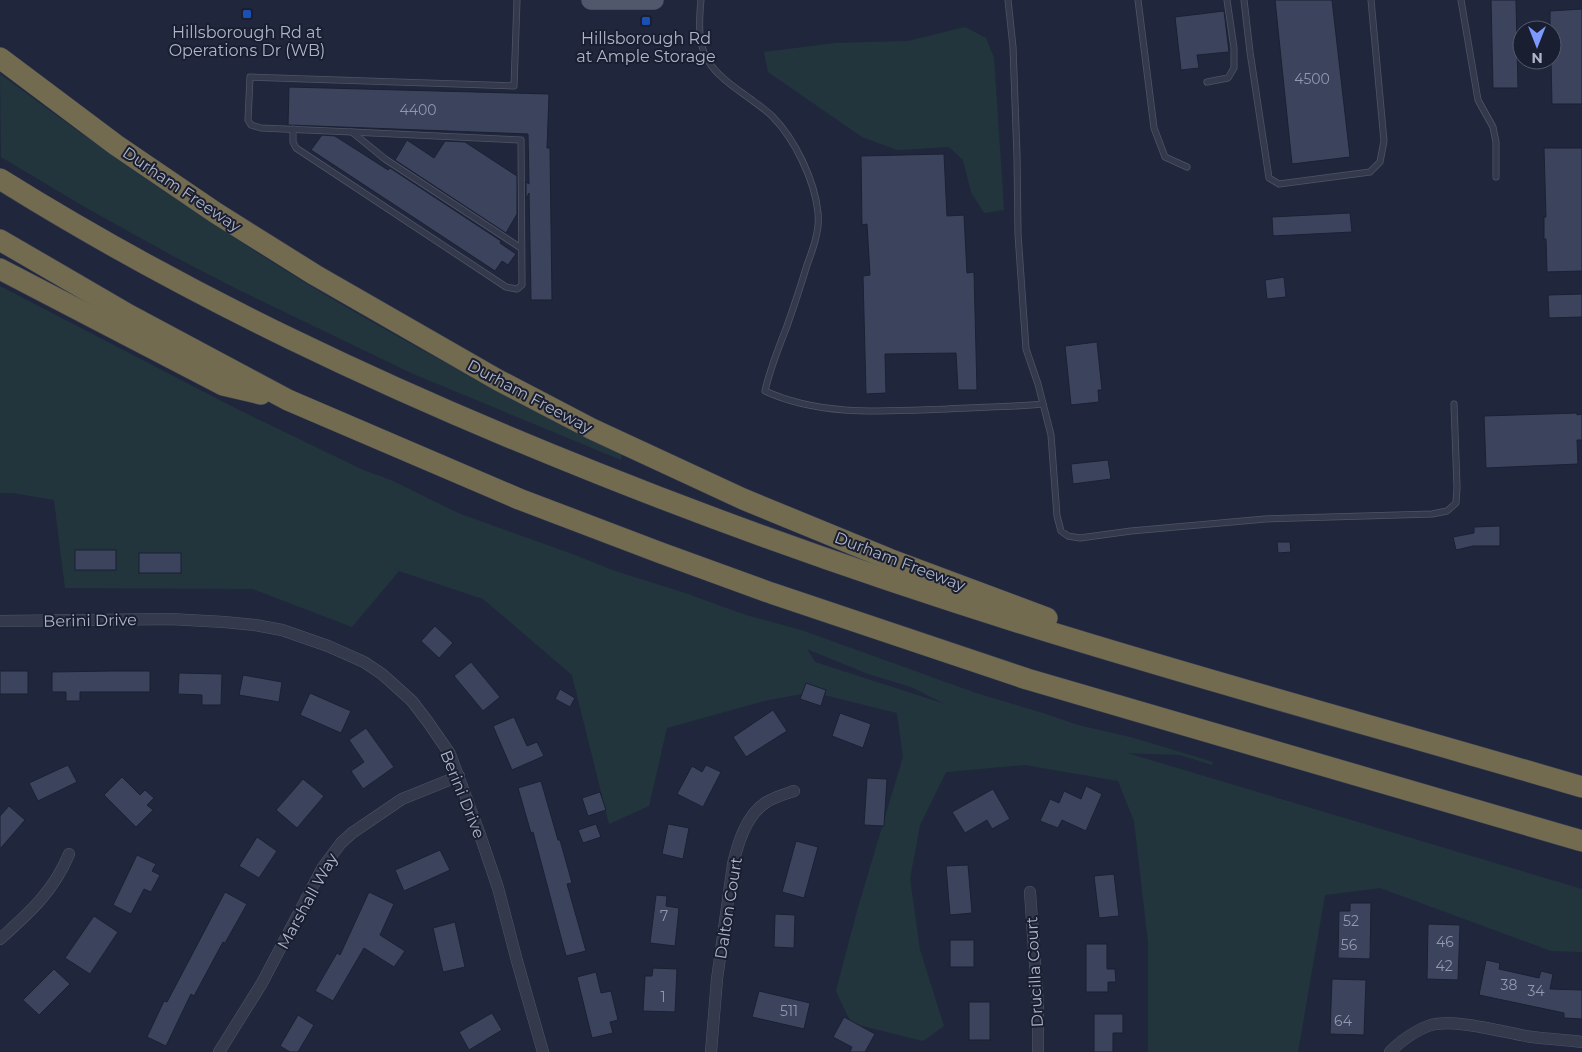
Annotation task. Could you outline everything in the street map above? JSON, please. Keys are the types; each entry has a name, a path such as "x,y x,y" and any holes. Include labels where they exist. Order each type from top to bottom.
{"highway":[{"name":"Durham Freeway","path":"0,58 116,145 224,218 315,276 498,380 592,429 743,498 889,558 1054,621 1106,649"},
{"path":"0,179 125,253 202,295 328,358 440,409 635,488 745,529 1022,624 1582,787"},
{"path":"0,240 130,315 288,400 527,502 661,553 780,596 1027,679 1582,842"},
{"path":"0,270 223,385 288,400"}],"main road":[{"path":"591,0 654,0"}],"street":[{"name":"Berini Drive","path":"0,621 170,620 255,625 282,630 354,656 382,674 412,701 450,754 480,832 498,888 543,1052"},
{"name":"Marshall Way","path":"219,1052 262,983 323,867 341,843 360,827 402,799 458,776"},
{"name":"Dalton Court","path":"711,1052 718,969 733,864 738,846 751,819 765,803 794,792"},
{"path":"0,939 30,912 53,885 63,869 69,854"},
{"name":"Drucilla Court","path":"1030,892 1036,978 1038,1052"},
{"path":"1390,1052 1398,1042 1429,1026 1453,1024 1582,1042"}],"lane":[{"path":"293,130 292,142 296,148 506,286 517,289 522,285 521,140 261,128 251,125 248,120 250,77 514,86 517,0"},
{"path":"701,0 699,27 703,50 711,67 725,81 771,114 786,131 813,187 819,216 815,242 795,304 768,376 765,391 789,401 857,410 899,411 1043,404"},
{"path":"1008,0 1013,47 1018,156 1018,234 1026,349 1051,435 1061,531 1068,536 1080,538 1131,531 1265,519 1432,514 1447,511 1456,503 1454,404"},
{"path":"1138,0 1154,128 1165,157 1187,167"},
{"path":"1207,82 1228,78 1234,68 1234,48 1228,0"},
{"path":"1244,0 1269,178 1279,184 1370,172 1380,162 1384,141 1371,0"},
{"path":"1461,0 1478,100 1493,127 1496,142 1496,177"},
{"path":"352,132 385,159 522,248"}],"shaded area":[{"path":"965,27 986,38 994,58 1004,210 984,213 971,192 963,160 949,147 897,150 862,137 768,72 764,52 836,43 908,41"},
{"path":"0,74 96,144 162,189 328,297 488,386 554,421 622,453 621,460 411,373 237,289 83,206 1,157"},
{"path":"0,286 235,408 363,470 391,480 458,513 612,570 746,615 801,630 976,693 1078,725 1134,738 1213,762 1212,765 1180,755 1127,753 1582,889 1582,952 1551,951 1380,888 1325,895 1298,1052 1148,1052 1148,942 1134,821 1118,781 1025,765 946,772 920,825 910,879 920,950 944,1026 923,1041 851,1023 836,991 857,911 903,757 897,713 812,692 764,701 667,728 649,806 609,824 572,675 483,599 399,571 352,627 253,589 65,588 54,500 13,493 0,493","holes":["807,649 868,674 911,687 945,704 815,662"]}],"building":[{"path":"1275,0 1332,0 1350,157 1292,164"},
{"path":"1491,0 1516,0 1516,20 1512,20 1512,70 1518,70 1518,88 1493,88"},
{"path":"1582,9 1582,104 1552,104 1551,70 1562,70 1562,20 1550,20 1550,11"},
{"path":"1224,11 1229,52 1197,55 1199,68 1181,70 1175,17"},
{"path":"289,87 549,94 547,148 550,148 552,300 531,300 529,193 526,199 526,182 529,184 528,134 288,125"},
{"path":"322,135 335,136 388,170 390,168 501,241 500,243 516,254 508,265 502,261 495,271 311,150"},
{"path":"407,140 434,158 445,141 465,142 517,176 517,214 506,233 395,160"},
{"path":"1544,148 1582,148 1582,271 1547,272 1546,239 1544,239 1544,217 1546,217"},
{"path":"944,154 947,216 964,215 967,273 974,272 977,390 958,390 956,353 885,354 886,393 866,394 863,276 870,275 867,224 862,225 861,156"},
{"path":"1350,213 1352,232 1273,236 1272,217"},
{"path":"1284,277 1286,297 1267,299 1265,280"},
{"path":"1582,294 1582,317 1549,318 1548,295"},
{"path":"1097,342 1102,390 1098,390 1099,402 1071,405 1065,346"},
{"path":"1577,413 1577,415 1582,414 1582,440 1577,440 1578,464 1486,468 1484,416"},
{"path":"1108,460 1111,479 1073,484 1071,464"},
{"path":"1500,526 1500,546 1473,546 1456,550 1453,537 1474,533 1474,527"},
{"path":"1277,542 1290,542 1291,552 1278,553"},
{"path":"75,550 116,550 116,570 75,570"},
{"path":"139,553 181,553 181,573 139,573"},
{"path":"435,626 453,643 439,658 421,641"},
{"path":"471,662 500,697 483,711 454,676"},
{"path":"0,671 28,671 28,694 0,694"},
{"path":"150,671 150,692 80,692 80,701 66,701 66,692 52,692 52,672"},
{"path":"179,673 222,674 221,705 202,705 202,695 178,694"},
{"path":"243,675 282,682 279,702 239,695"},
{"path":"806,683 826,690 821,706 800,699"},
{"path":"560,689 575,698 570,707 555,699"},
{"path":"310,693 351,711 341,733 300,715"},
{"path":"773,710 787,731 746,757 733,737"},
{"path":"840,713 871,724 863,748 832,736"},
{"path":"514,717 527,746 537,742 544,756 512,770 493,726"},
{"path":"366,728 394,767 363,789 351,771 364,762 349,740"},
{"path":"68,765 77,782 38,801 29,783"},
{"path":"706,765 721,772 703,807 677,794 692,766 702,772"},
{"path":"122,777 140,795 145,790 154,798 147,805 153,810 136,827 104,795"},
{"path":"867,778 887,779 884,826 864,825"},
{"path":"303,779 324,796 297,828 276,810"},
{"path":"541,781 572,883 567,884 586,951 566,956 533,832 531,833 518,788"},
{"path":"1086,786 1102,794 1086,831 1062,820 1058,828 1040,821 1050,799 1059,803 1064,791 1081,799"},
{"path":"993,789 1010,819 992,829 987,820 965,833 952,812"},
{"path":"600,792 606,810 588,816 582,798"},
{"path":"9,806 25,820 0,849 0,816"},
{"path":"596,824 601,837 583,843 578,830"},
{"path":"668,824 689,828 683,859 662,854"},
{"path":"257,837 277,851 259,878 239,866"},
{"path":"796,841 818,847 804,898 782,892"},
{"path":"440,850 450,870 404,891 395,870"},
{"path":"137,855 156,864 152,871 160,875 151,892 144,889 131,914 113,905"},
{"path":"968,865 972,913 950,915 946,866"},
{"path":"1114,874 1119,916 1099,918 1094,876"},
{"path":"225,892 247,904 225,943 223,942 194,996 191,994 166,1046 147,1037 164,1001 167,1002"},
{"path":"369,892 394,904 380,935 405,951 394,967 364,948 333,1001 315,991 337,953 340,955"},
{"path":"656,895 667,896 666,906 679,908 675,946 650,943"},
{"path":"1350,903 1371,903 1370,959 1338,958 1339,911 1350,911"},
{"path":"775,914 795,915 794,948 774,947"},
{"path":"94,916 118,932 90,974 65,958"},
{"path":"455,922 465,967 443,972 433,928"},
{"path":"1428,924 1460,925 1458,980 1427,979"},
{"path":"950,940 974,940 974,967 950,967"},
{"path":"1086,944 1107,944 1107,969 1115,969 1116,982 1108,982 1108,992 1086,992"},
{"path":"1486,960 1500,963 1499,969 1539,978 1541,971 1553,974 1550,989 1582,990 1582,1019 1564,1018 1564,1013 1479,995"},
{"path":"653,968 677,969 675,1012 643,1011 645,976 652,976"},
{"path":"54,969 70,984 39,1015 23,1000"},
{"path":"596,972 601,993 611,991 618,1020 610,1022 613,1033 592,1038 577,977"},
{"path":"1332,979 1366,980 1364,1035 1330,1034"},
{"path":"759,991 810,1003 804,1029 752,1017"},
{"path":"969,1002 990,1002 990,1040 969,1040"},
{"path":"492,1013 502,1030 469,1050 459,1032"},
{"path":"1094,1014 1123,1014 1123,1033 1113,1033 1113,1052 1094,1052"},
{"path":"298,1015 314,1025 298,1052 290,1052 280,1046"},
{"path":"844,1017 875,1034 865,1052 850,1052 852,1047 833,1037"}],"place":[{"name":"Hillsborough Rd at Operations Dr (WB)","path":"247,14"},
{"name":"Hillsborough Rd at Ample Storage","path":"646,21"}]}
